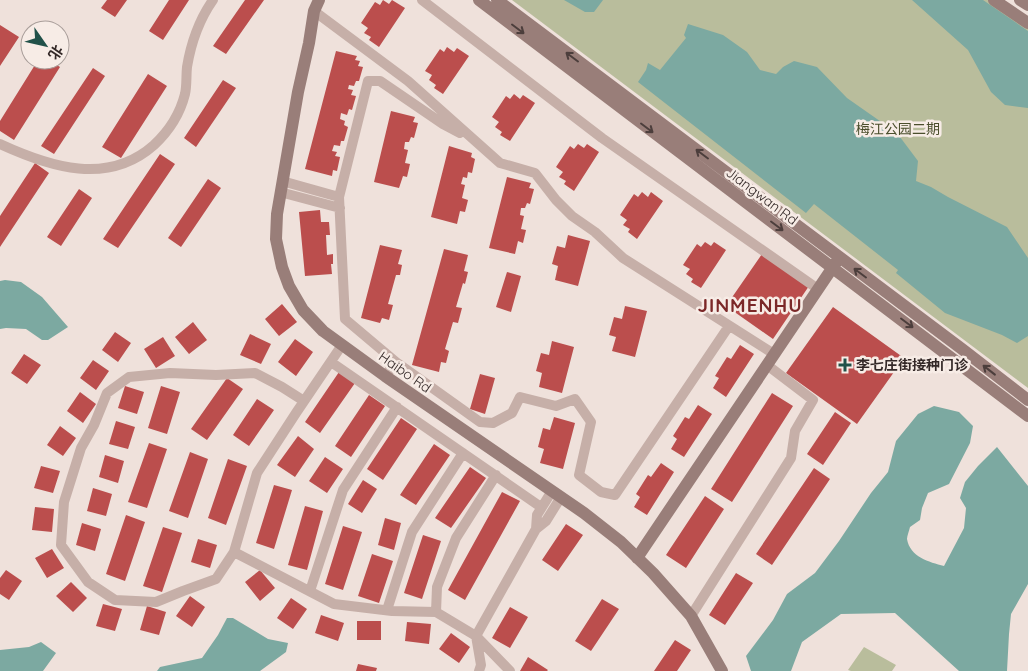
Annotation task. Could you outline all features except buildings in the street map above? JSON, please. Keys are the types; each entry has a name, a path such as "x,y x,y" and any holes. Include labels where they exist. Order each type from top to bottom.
{"main road":[{"name":"Jiangwan Rd","path":"479,0 836,262 1028,400"},
{"name":"Jiangwan Rd","path":"497,0 836,262 947,353 1028,416"},
{"path":"994,0 1028,23"},
{"path":"1020,0 1028,5"},
{"name":"Haibo Rd","path":"316,6 298,92 277,214 276,239 282,267 289,286 303,310 323,331 384,376 584,513 621,542 653,573 691,616 722,671"},
{"path":"637,558 836,262"}],"street":[{"path":"0,144 27,156 82,169 107,168 120,165 141,155 160,140 175,119 186,92 187,69 194,38 204,14 213,0"},
{"path":"422,0 602,138 818,290"},
{"path":"316,6 408,81 500,163 535,173 556,200 572,216 595,232 623,258 729,326 771,360 813,400 795,432 790,458 691,616"},
{"path":"474,141 443,124 380,80 368,82 339,197 345,320 396,362 480,422 493,423 512,413 520,397 556,406 575,398 591,422 579,475 601,492 615,495 729,326"},
{"path":"281,187 339,197"},
{"path":"281,187 340,208"},
{"path":"304,401 255,373 170,373 129,378 107,393 94,425 81,448 64,502 61,545 88,582 115,600 156,602 216,579 234,552 257,473 342,345"},
{"path":"330,362 542,507"},
{"path":"384,376 396,362"},
{"path":"310,591 343,490 397,408"},
{"path":"387,610 412,532 463,453"},
{"path":"436,612 437,587 456,538 496,475"},
{"path":"536,529 537,515 542,507 556,494"},
{"path":"480,671 481,665 476,636 536,529 546,521 556,494"},
{"path":"234,552 334,604 387,610 436,612 476,636 510,671"}],"green space":[{"name":"梅江公园二期","path":"512,0 994,0 1028,23 1028,388"},
{"path":"864,647 896,665 892,671 848,670"}],"water":[{"path":"564,0 603,0 594,12 585,12"},
{"path":"912,0 983,0 1028,31 1028,108 1005,105 991,92 968,50"},
{"path":"688,24 723,35 747,52 760,70 776,74 783,67 794,61 817,67 847,98 897,133 918,161 916,181 1007,227 1028,258 1028,336 1017,343 1002,335 945,313 896,273 898,270 814,204 806,213 638,82 648,63 660,70 686,38 684,35"},
{"path":"0,281 21,282 42,297 68,327 48,340 42,340 26,329 0,329"},
{"path":"934,406 959,412 973,426 970,443 949,484 928,493 920,520 910,527 907,539 916,554 921,558 944,566 964,528 966,508 960,498 965,482 997,447 1028,486 1028,584 1011,614 1007,671 959,671 895,613 841,614 802,642 791,671 751,671 746,656 773,620 787,594 815,573 888,472 896,441 918,414"},
{"path":"227,618 233,618 268,639 288,643 286,652 260,671 157,671 160,667 202,658"},
{"path":"41,642 56,653 43,671 0,671 0,650 29,647"}],"place":[{"name":"李七庄街接种门诊","path":"845,365"}],"district":[{"name":"JINMENHU","path":"750,305"}]}
